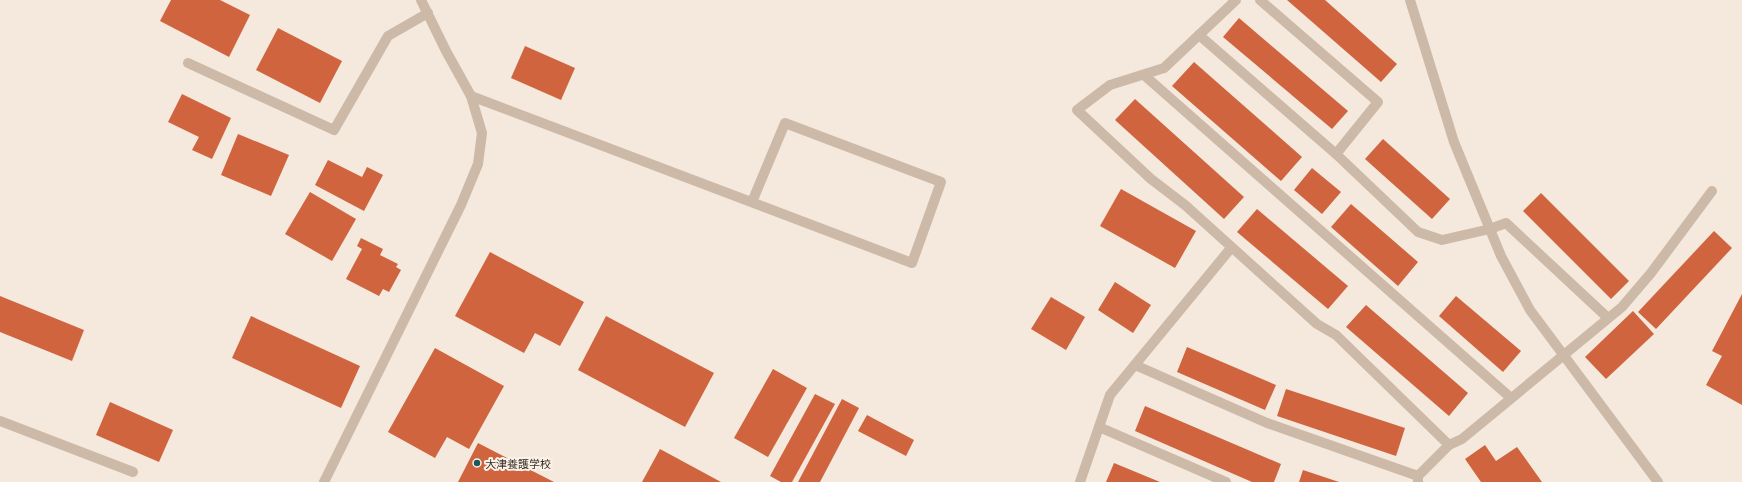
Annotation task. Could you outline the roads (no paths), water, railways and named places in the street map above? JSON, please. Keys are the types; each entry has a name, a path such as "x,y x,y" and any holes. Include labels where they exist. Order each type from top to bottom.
{"street":[{"path":"324,482 461,205 478,164 482,133 471,96 446,51 421,0"},
{"path":"1236,0 1164,68 1110,86 1077,110 1151,179 1185,206 1317,324 1336,335 1449,445"},
{"path":"1260,0 1378,102 1336,154"},
{"path":"1410,0 1454,142 1501,256 1530,310 1658,482"},
{"path":"188,63 334,130 388,36 428,13"},
{"path":"1199,35 1336,154 1418,232 1442,240 1490,229 1506,223 1608,318"},
{"path":"1144,75 1511,398"},
{"path":"471,96 912,263 941,182 785,123 752,202"},
{"path":"1135,365 1267,423 1418,479 1449,445 1462,439 1622,307 1651,273 1712,191"},
{"path":"1080,482 1110,395 1231,248"},
{"path":"0,421 133,472"},
{"path":"1099,427 1226,482"}],"place":[{"name":"大津養護学校","path":"477,463"}]}
